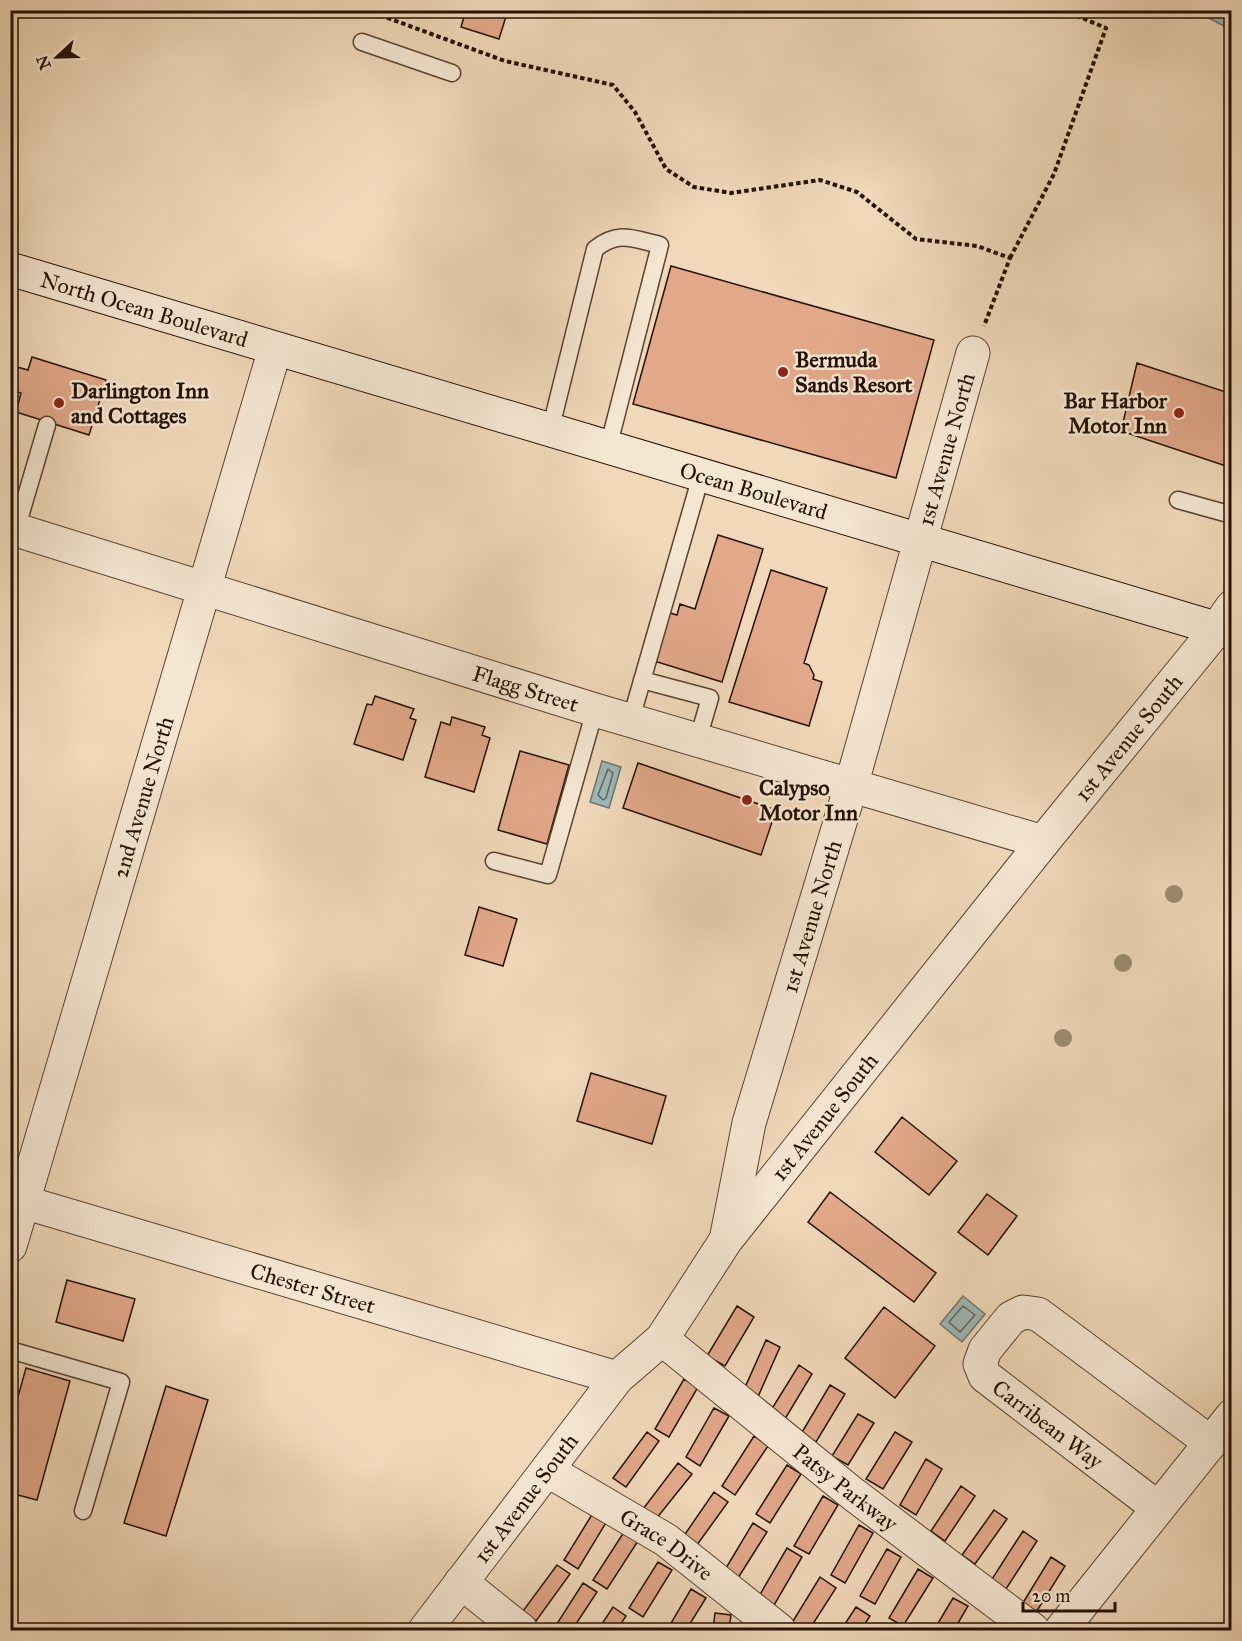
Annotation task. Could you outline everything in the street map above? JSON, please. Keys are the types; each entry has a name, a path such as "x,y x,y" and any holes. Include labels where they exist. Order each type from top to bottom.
{"street":[{"name":"North Ocean Boulevard","path":"10,269 275,349"},
{"name":"Ocean Boulevard","path":"275,349 919,542 1226,623"},
{"name":"2nd Avenue North","path":"10,1245 17,1200 206,590 275,349"},
{"name":"1st Avenue North","path":"726,1240 749,1123 851,786 973,353"},
{"name":"Flagg Street","path":"14,529 595,710 631,718 1042,842"},
{"name":"1st Avenue South","path":"425,1630 617,1378 662,1339 726,1240 1042,842 1226,623"},
{"name":"Chester Street","path":"17,1200 617,1378"},
{"name":"Carribean Way","path":"1158,1508 985,1376 980,1364 985,1350 1011,1318 1023,1312 1038,1314 1211,1443"},
{"name":"Patsy Parkway","path":"662,1339 853,1494 1034,1630"},
{"path":"1061,1630 1232,1416"},
{"name":"Grace Drive","path":"547,1470 666,1539 779,1630"},
{"path":"461,1582 521,1630"}],"lane":[{"path":"362,42 452,73"},
{"path":"550,431 595,249 606,240 621,236 660,245 608,448"},
{"path":"14,529 47,425"},
{"path":"631,718 701,476"},
{"path":"1178,500 1232,515"},
{"path":"642,680 710,698 698,739"},
{"path":"494,861 548,875 595,710"},
{"path":"10,1350 121,1383 83,1510"}],"path":[{"path":"366,10 504,61 613,86 635,112 666,169 694,188 731,193 820,180 857,192 916,239 977,246 1010,258"},
{"path":"973,353 1010,258 1054,174 1106,28 1063,10"}],"water":[{"path":"1196,11 1231,11 1231,30"},
{"path":"602,761 621,767 609,808 590,802"},
{"path":"963,1296 985,1314 962,1342 940,1324"}],"building":[{"path":"466,10 508,10 499,39 461,27"},
{"name":"Bermuda Sands Resort","path":"671,266 934,340 896,478 633,404"},
{"name":"Darlington Inn and Cottages","path":"32,357 106,380 89,435 16,412 21,393 10,390 10,386 17,367 28,370"},
{"name":"Bar Harbor Motor Inn","path":"1137,363 1232,394 1232,468 1121,431"},
{"path":"718,535 763,549 722,682 651,660 666,612 677,615 680,604 695,609"},
{"path":"771,570 827,588 804,663 809,665 814,675 813,679 822,682 809,726 729,702"},
{"path":"375,696 414,709 410,718 416,720 403,760 354,744 367,704 372,705"},
{"path":"452,717 485,727 482,735 490,738 474,792 425,777 441,722 450,725"},
{"path":"520,751 569,765 547,844 498,830"},
{"path":"638,763 776,810 761,855 623,808"},
{"path":"479,907 517,919 503,966 465,955"},
{"path":"591,1073 666,1096 652,1144 577,1121"},
{"path":"902,1117 957,1161 929,1195 875,1152"},
{"path":"830,1192 936,1273 914,1302 808,1222"},
{"path":"987,1194 1017,1216 988,1255 958,1232"},
{"path":"67,1280 135,1299 123,1341 56,1322"},
{"path":"737,1306 754,1317 725,1366 707,1356"},
{"path":"884,1307 935,1346 895,1398 845,1358"},
{"path":"766,1340 780,1347 757,1399 743,1392"},
{"path":"799,1365 812,1374 782,1424 768,1415"},
{"path":"26,1368 70,1381 37,1500 10,1493 10,1425"},
{"path":"684,1379 698,1387 669,1437 655,1429"},
{"path":"830,1385 845,1394 816,1442 801,1434"},
{"path":"166,1386 208,1400 166,1536 124,1523"},
{"path":"714,1408 729,1416 700,1466 686,1457"},
{"path":"858,1414 874,1423 848,1465 832,1456"},
{"path":"647,1432 659,1441 626,1487 613,1478"},
{"path":"895,1432 912,1442 883,1489 866,1479"},
{"path":"754,1436 768,1446 735,1495 722,1486"},
{"path":"926,1459 942,1469 916,1515 900,1505"},
{"path":"678,1463 692,1474 656,1519 643,1509"},
{"path":"787,1465 801,1474 770,1523 756,1514"},
{"path":"961,1486 975,1496 945,1541 931,1531"},
{"path":"714,1492 728,1502 694,1549 681,1540"},
{"path":"823,1496 838,1505 809,1554 794,1546"},
{"path":"994,1510 1007,1519 975,1564 962,1555"},
{"path":"593,1513 607,1521 578,1569 564,1560"},
{"path":"753,1523 767,1532 733,1586 720,1578"},
{"path":"859,1525 873,1533 845,1583 831,1575"},
{"path":"1023,1531 1037,1541 1006,1589 992,1579"},
{"path":"624,1532 638,1541 607,1589 593,1580"},
{"path":"787,1548 802,1557 773,1607 758,1598"},
{"path":"887,1549 901,1557 875,1604 860,1596"},
{"path":"1051,1557 1065,1566 1035,1614 1021,1606"},
{"path":"658,1562 672,1570 643,1617 629,1608"},
{"path":"557,1565 570,1574 536,1621 523,1611"},
{"path":"918,1569 933,1578 903,1626 889,1618"},
{"path":"820,1577 836,1588 809,1630 797,1630 790,1626"},
{"path":"583,1583 597,1592 572,1630 553,1630"},
{"path":"691,1589 706,1598 686,1630 667,1630"},
{"path":"953,1598 968,1606 954,1630 934,1630"},
{"path":"613,1607 626,1616 617,1630 598,1630"},
{"path":"856,1607 870,1616 861,1630 841,1630"},
{"path":"715,1613 731,1615 729,1630 713,1630"}],"place":[{"name":"Bermuda Sands Resort","path":"783,372"},
{"name":"Darlington Inn and Cottages","path":"59,403"},
{"name":"Bar Harbor Motor Inn","path":"1179,413"},
{"name":"Calypso Motor Inn","path":"747,800"}]}
